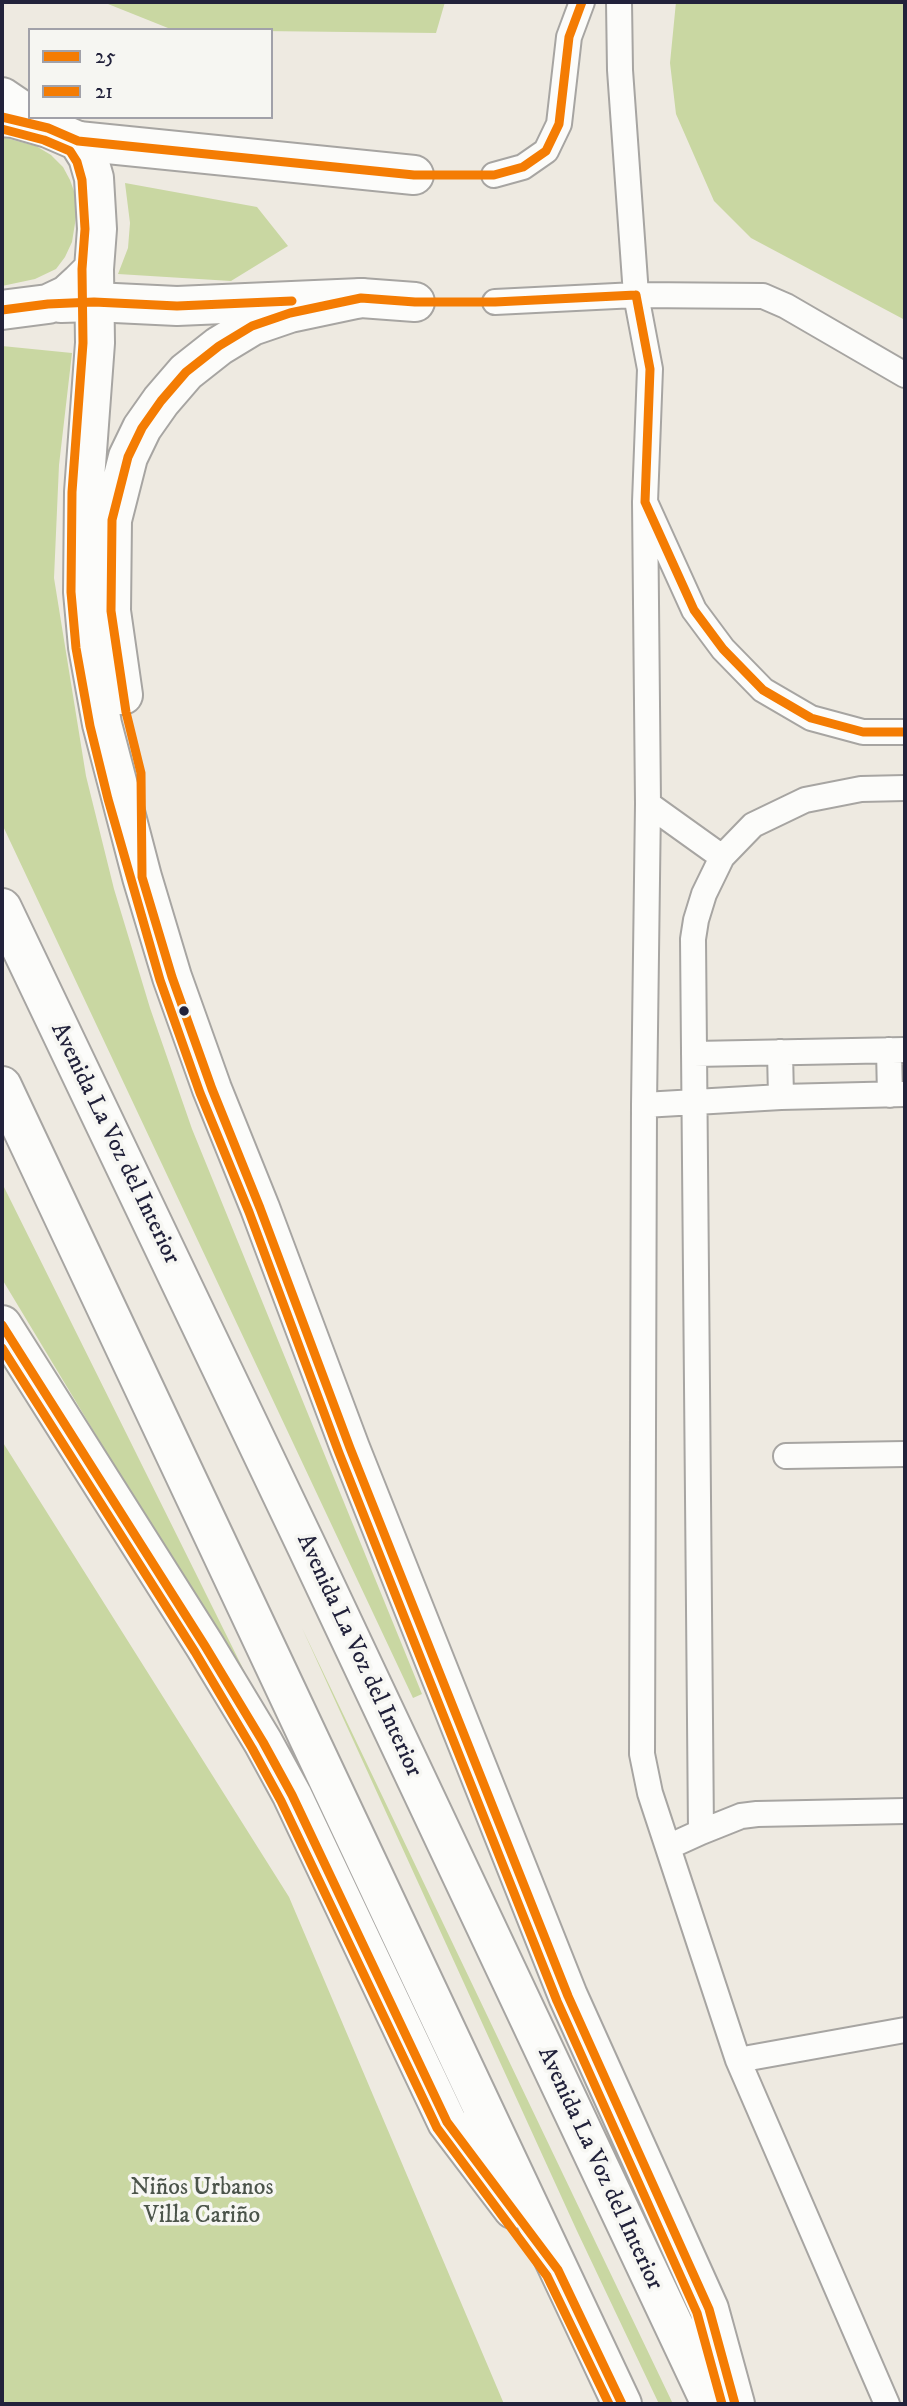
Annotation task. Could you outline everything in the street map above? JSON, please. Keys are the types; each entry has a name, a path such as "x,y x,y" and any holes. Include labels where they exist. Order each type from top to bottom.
{"main road":[{"path":"2,96 28,113"},
{"path":"2,117 414,175"},
{"path":"47,125 88,157 94,178 97,199 95,343 84,492 83,592 88,647 102,724 142,877 172,977 212,1089 260,1208 345,1435 568,1996 709,2309 735,2404"},
{"path":"2,310 48,304 94,286 177,306 361,299 415,302"},
{"path":"142,877 141,774 126,712 111,611 112,520 128,457 142,428 161,401 186,372 219,346 252,326 290,313 361,299"},
{"name":"Avenida La Voz del Interior","path":"2,908 711,2404"},
{"path":"2,1086 622,2404"},
{"path":"2,1325 198,1635 292,1795 447,2122 558,2270"}],"lane":[{"path":"494,175 523,167 546,151 559,124 569,37 582,2"},
{"path":"619,2 620,69 636,295 650,369 645,502 648,804 642,1754 650,1793 738,2060 887,2404"},
{"path":"495,302 636,295 763,296 786,306 905,375"},
{"path":"645,502 694,611 723,649 763,690 811,718 863,732 905,732"},
{"path":"701,1832 693,939 696,920 704,894 722,857 753,825 805,800 861,789 905,788"},
{"path":"648,804 722,857"},
{"path":"644,1105 898,1094 897,1050 694,1054"},
{"path":"780,1052 781,1097"},
{"path":"786,1455 905,1454"},
{"path":"668,1847 727,1820 757,1814 905,1811"},
{"path":"738,2060 905,2030"}],"green space":[{"path":"103,2 445,2 436,33 168,28"},
{"path":"676,2 905,2 905,320 751,238 714,201 676,114 670,63"},
{"path":"2,137 36,146 51,155 63,167 70,180 77,211 72,242 56,269 35,279 2,286"},
{"path":"125,183 257,207 288,246 231,281 118,274 128,248 130,223"},
{"path":"2,346 72,353 59,465 54,578 86,776 114,889 150,1008 192,1129 422,1694 413,1698 2,824"},
{"path":"2,1183 273,1729 2,1279"},
{"name":"Niños Urbanos Villa Cariño","path":"2,1441 289,1897 504,2404 2,2404"},
{"path":"302,1628 673,2404 659,2404 577,2231"}],"transit line":[{"name":"25","path":"2,117 48,128 78,141 414,175 494,175 523,167 546,151 559,124 569,37 582,2"},
{"name":"21","path":"2,129 44,140 70,151 77,162 82,180 85,229 82,269 83,343 72,492 71,592 76,648 90,726 108,799 160,980 200,1093 249,1212 339,1453 557,2001 697,2313 722,2404"},
{"name":"25","path":"636,295 495,302 415,302 361,298 290,313 252,326 219,346 186,372 142,428 128,457 112,520 111,611 126,712 141,773 142,877 172,977 212,1089 260,1208 350,1448 568,1996 709,2309 735,2404"},
{"name":"25","path":"636,295 650,369 645,502 694,610 723,649 763,690 811,718 863,732 905,732"},
{"name":"25","path":"2,310 94,302 177,306 292,301"},
{"name":"25","path":"2,1325 263,1742 292,1795 447,2122 558,2270 622,2404"},
{"name":"21","path":"2,1348 195,1652 252,1748 281,1801 437,2128 547,2276 609,2404"}]}
